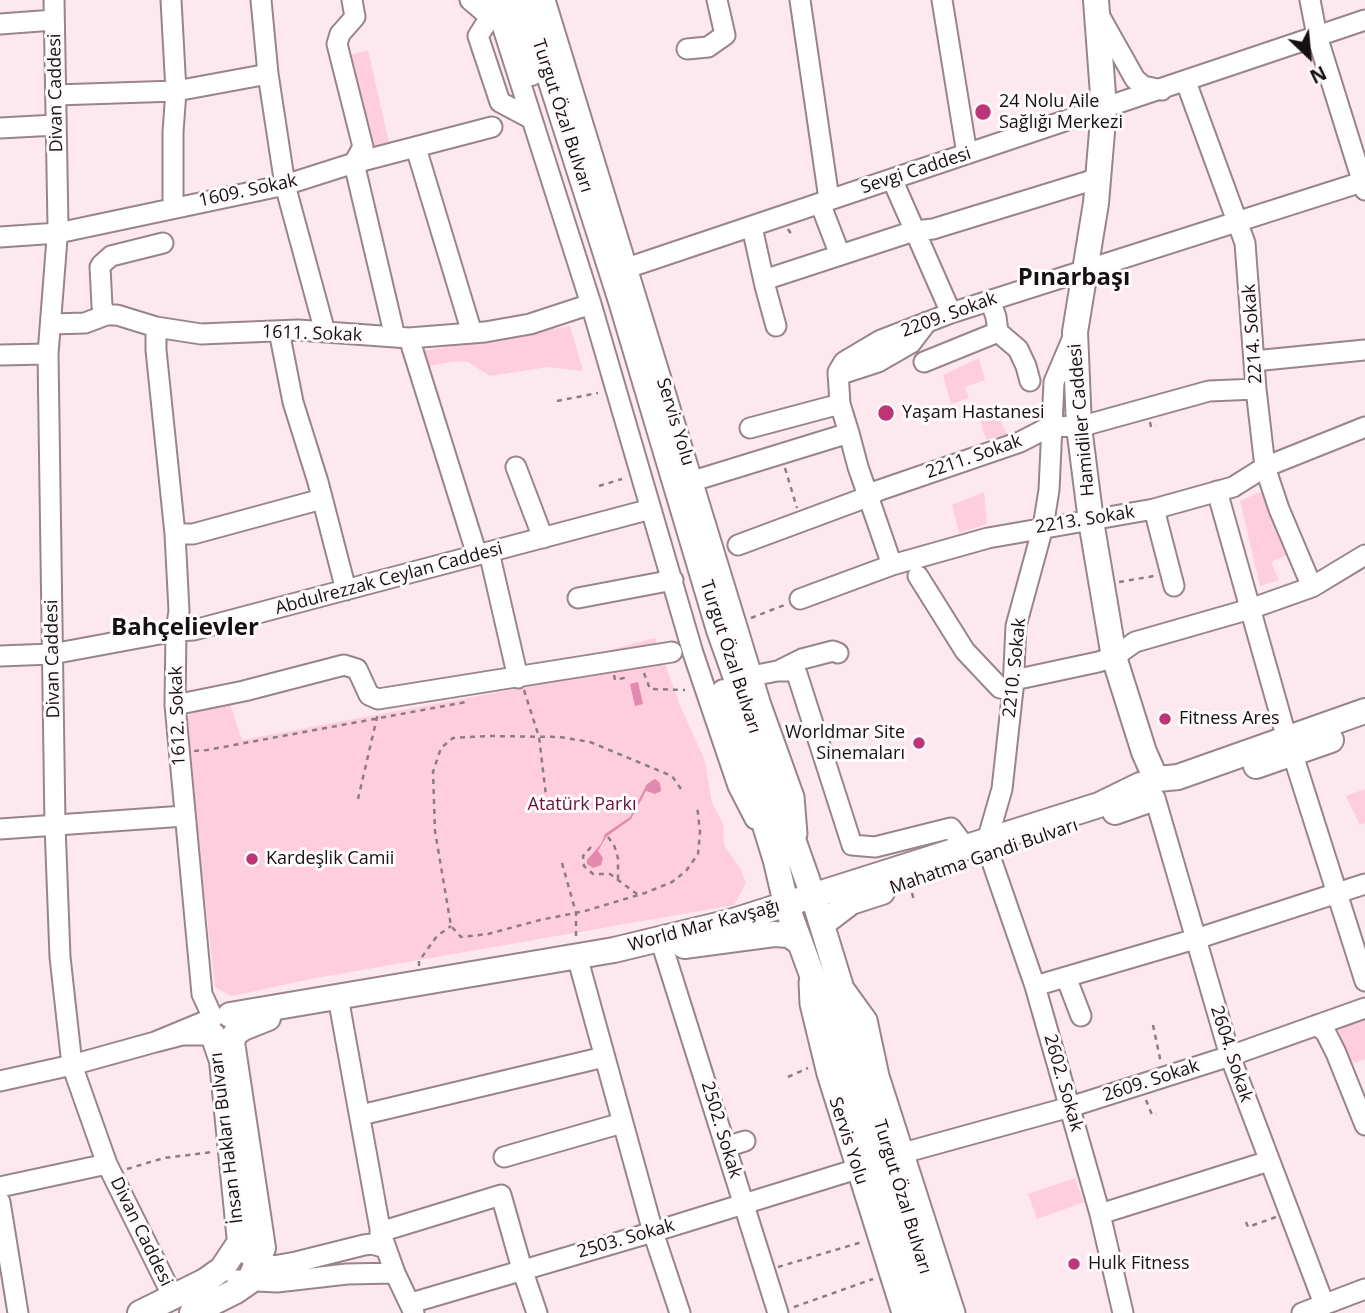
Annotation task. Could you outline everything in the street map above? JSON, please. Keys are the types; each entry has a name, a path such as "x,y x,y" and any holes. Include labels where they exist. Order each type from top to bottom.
{"main road":[{"name":"Turgut Özal Bulvarı","path":"526,0 621,301 783,845 786,904 830,1024 914,1313"},
{"name":"Hamidiler Caddesi","path":"1097,7 1104,108 1099,178 1075,332 1079,427 1091,521 1114,657 1144,752 1151,788"},
{"name":"Turgut Özal Bulvarı","path":"497,9 783,845 803,870 813,896 840,984 872,1163 937,1313"},
{"name":"Mahatma Gandi Bulvarı","path":"1290,747 1365,711"},
{"name":"Mahatma Gandi Bulvarı","path":"821,924 851,902 981,848 1151,788 1365,727"},
{"name":"Mahatma Gandi Bulvarı","path":"813,896 981,848"},
{"path":"803,870 821,882 845,886"},
{"name":"World Mar Kavşağı","path":"614,950 813,896"},
{"name":"World Mar Kavşağı","path":"614,950 663,948 774,934 789,936 799,942"},
{"path":"223,1025 243,1028 297,1004 338,996 614,950"},
{"name":"İnsan Hakları Bulvarı","path":"223,1025 222,1061 240,1242 229,1260"},
{"name":"İnsan Hakları Bulvarı","path":"223,1025 232,1049 264,1248 254,1272"},
{"path":"190,1308 205,1282 229,1260"},
{"path":"140,1313 190,1308 236,1291 254,1272"}],"street":[{"path":"171,0 176,90 173,207"},
{"path":"352,0 355,17 340,34 337,44 363,147 354,163 402,337 483,554 518,678"},
{"path":"470,0 497,9 531,119 582,306 651,509 693,653 738,786 763,836 783,845"},
{"name":"Servis Yolu","path":"545,0 752,676 794,797 797,833 783,845 772,892 766,904 749,915"},
{"path":"687,48 708,47 725,35 716,0"},
{"path":"800,0 825,201 840,255"},
{"path":"942,0 967,154"},
{"path":"1310,0 1317,36 1364,184"},
{"path":"265,1 268,74 285,185 325,332"},
{"path":"1097,7 1135,79 1143,86 1162,90"},
{"path":"0,24 54,10"},
{"name":"Divan Caddesi","path":"54,10 58,233 48,354 55,825 60,957 72,1065 111,1170 190,1308"},
{"name":"Sevgi Caddesi","path":"627,268 1365,20"},
{"path":"56,95 176,90 268,74"},
{"name":"2214. Sokak","path":"1186,82 1245,243 1265,467 1279,509 1312,587"},
{"path":"0,128 56,125"},
{"name":"1609. Sokak","path":"0,237 58,233 285,185 354,163 492,127"},
{"path":"416,148 472,333"},
{"path":"892,178 951,313"},
{"path":"764,283 840,255 1099,178"},
{"name":"2209. Sokak","path":"892,565 870,495 858,467 840,404 838,375 844,362 880,340 951,313 1364,184"},
{"path":"752,227 776,326"},
{"path":"106,314 102,306 100,267 105,260 111,256 163,243"},
{"path":"990,300 998,332 1017,349 1030,381"},
{"name":"1611. Sokak","path":"52,324 85,323 106,314 156,327 201,334 279,331 402,337 472,333 530,324 582,306"},
{"name":"1612. Sokak","path":"156,327 156,350 175,534 179,611 176,631 175,705 184,816 202,994 223,1025"},
{"path":"279,331 293,402 346,590"},
{"path":"924,362 998,332"},
{"name":"2210. Sokak","path":"981,848 1002,789 1016,626 1043,527 1049,490 1054,382 1075,332"},
{"path":"1254,361 1365,350"},
{"path":"0,355 48,354"},
{"name":"2211. Sokak","path":"738,545 889,487 1020,442 1051,426 1079,427 1209,391 1256,389"},
{"path":"750,428 840,404"},
{"name":"2213. Sokak","path":"800,599 892,565 988,538 1154,509 1233,487 1265,467 1365,427"},
{"path":"693,481 849,433"},
{"path":"516,467 543,538"},
{"path":"1217,491 1290,747 1365,981"},
{"path":"175,534 193,534 322,499"},
{"name":"Abdulrezzak Ceylan Caddesi","path":"0,656 52,654 194,630 651,509"},
{"path":"1154,509 1172,579"},
{"path":"918,576 965,651 1000,688 1114,657 1135,642 1250,609 1312,587 1363,560"},
{"path":"578,598 673,580"},
{"path":"778,671 802,659 833,651 838,653"},
{"path":"175,705 344,665 357,669 378,709 518,678 672,652"},
{"path":"752,676 778,671 792,671 797,674 852,845 876,847 951,828 981,848"},
{"name":"2604. Sokak","path":"1151,788 1230,1056 1324,1304"},
{"path":"0,829 184,816"},
{"name":"2602. Sokak","path":"981,848 1035,986 1100,1214 1123,1313"},
{"path":"1035,986 1195,939 1365,884"},
{"name":"2502. Sokak","path":"663,948 695,1021 726,1147 778,1313"},
{"path":"577,956 653,1232 680,1313"},
{"path":"1066,977 1081,1016"},
{"path":"338,996 383,1240 412,1308"},
{"name":"2609. Sokak","path":"872,1163 934,1143 1070,1107 1230,1056 1365,1008"},
{"path":"0,1081 223,1025"},
{"path":"1317,1025 1356,1074 1365,1125"},
{"path":"361,1115 604,1057"},
{"path":"504,1157 622,1123"},
{"path":"726,1147 745,1140"},
{"path":"1100,1214 1269,1161"},
{"path":"872,1163 931,1234 955,1313"},
{"name":"Servis Yolu","path":"872,1163 902,1313"},
{"name":"2503. Sokak","path":"412,1308 522,1269 653,1232 872,1163"},
{"path":"0,1187 111,1170"},
{"path":"229,1260 235,1280 273,1266 372,1244 501,1195 537,1313"},
{"path":"0,1202 18,1313"},
{"path":"229,1260 276,1282 347,1274 395,1273"},
{"path":"1301,1313 1365,1289"}],"path":[{"path":"557,401 598,393"},
{"path":"781,452 801,522"},
{"path":"599,486 622,480"},
{"path":"1102,586 1172,579"},
{"path":"736,623 800,599"},
{"path":"611,662 615,680 643,673 650,689 685,690"},
{"path":"518,678 528,698 539,737 547,804"},
{"path":"179,752 207,751 378,709 471,702"},
{"path":"358,799 378,709"},
{"path":"681,789 671,776 590,743 560,737 453,738 441,748 433,772 435,831 451,926 461,937 488,934 576,913 672,882 686,871 698,854 700,832 697,805"},
{"path":"608,837 618,858 618,880"},
{"path":"590,847 583,856 584,866 593,874 610,874 638,895"},
{"path":"562,863 576,913 577,956"},
{"path":"912,893 914,900"},
{"path":"419,968 419,961 437,936 451,926"},
{"path":"1153,1025 1165,1076"},
{"path":"788,1077 808,1068"},
{"path":"1140,1084 1152,1115 1156,1114"},
{"path":"111,1170 164,1158 230,1151"},
{"path":"1246,1222 1248,1227 1289,1212"},
{"path":"765,1271 863,1242"},
{"path":"778,1313 873,1279"}],"green space":[{"path":"368,50 389,143 370,151 346,56"},
{"path":"570,326 583,371 548,367 490,376 468,362 427,366 423,351"},
{"path":"979,358 985,380 965,387 969,398 951,404 943,375"},
{"path":"996,413 1007,434 986,440 980,420"},
{"path":"1267,489 1292,553 1271,562 1279,580 1260,586 1240,501"},
{"path":"984,492 987,524 959,533 952,505"},
{"name":"Atatürk Parkı","path":"655,638 682,710 705,761 712,803 723,824 724,845 740,868 746,883 734,905 316,978 231,996 215,987 194,806 181,722 191,714 229,701 242,740 569,679 565,662"},
{"path":"1365,789 1365,823 1360,825 1346,796"},
{"path":"1365,1014 1365,1059 1355,1063 1349,1059 1336,1022"},
{"path":"1075,1178 1084,1202 1037,1219 1028,1194"}],"shaded area":[{"path":"638,682 643,704 635,706 630,684"},
{"path":"655,779 660,783 661,791 655,794 646,791 631,819 606,837 598,851 603,858 601,865 593,868 587,864 605,834 630,817 647,784"}],"place":[{"name":"24 Nolu Aile Sağlığı Merkezi","path":"983,112"},
{"name":"Yaşam Hastanesi","path":"886,413"},
{"name":"Fitness Ares","path":"1165,719"},
{"name":"Worldmar Site Sinemaları","path":"919,743"},
{"name":"Kardeşlik Camii","path":"252,859"},
{"name":"Hulk Fitness","path":"1074,1264"}],"district":[{"name":"Pınarbaşı","path":"1074,278"},
{"name":"Bahçelievler","path":"185,628"}]}
